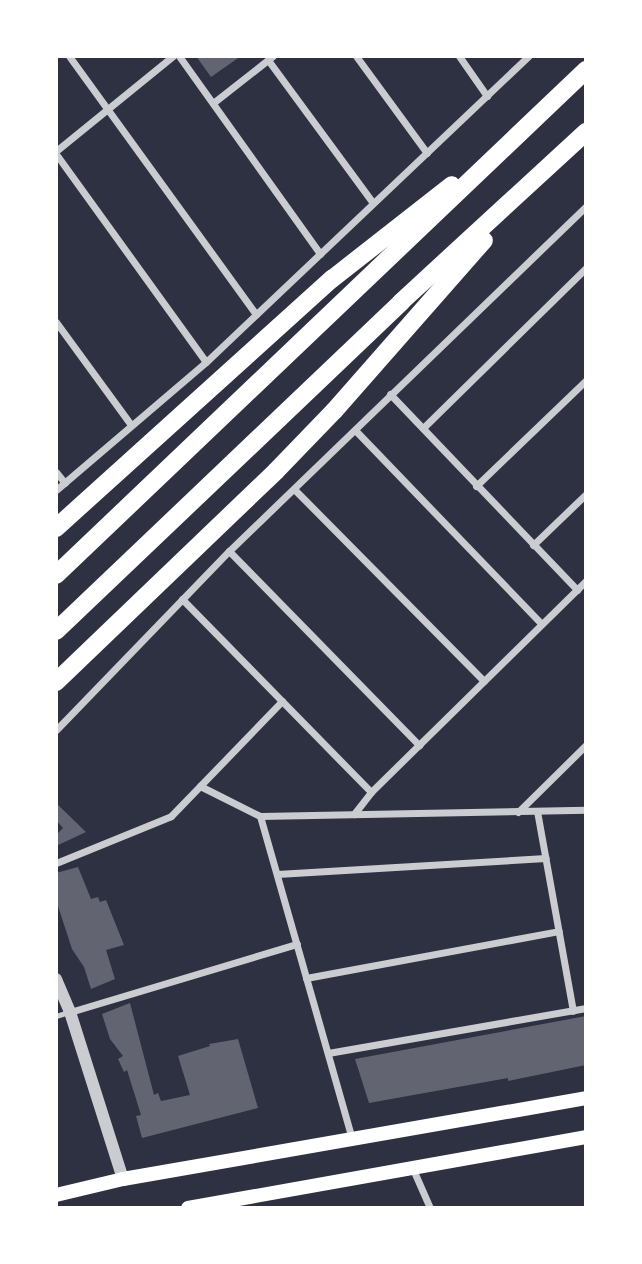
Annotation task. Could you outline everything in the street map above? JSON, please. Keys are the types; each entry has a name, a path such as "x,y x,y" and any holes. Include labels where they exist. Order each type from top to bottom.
{"highway":[{"path":"56,575 586,70"},
{"path":"56,528 332,279 531,122"},
{"path":"56,631 401,302 586,132"},
{"path":"56,682 334,411 551,166"}],"main road":[{"path":"56,1195 123,1179 353,1141 586,1098"},
{"path":"188,1208 412,1166 586,1138"}],"street":[{"path":"69,56 256,314"},
{"path":"173,56 56,152 206,362"},
{"path":"179,56 320,254"},
{"path":"356,56 426,153"},
{"path":"459,56 487,96"},
{"path":"56,490 206,362 529,56"},
{"path":"213,103 271,58 373,203"},
{"path":"56,730 229,551 585,210"},
{"path":"423,428 586,268"},
{"path":"56,322 131,425"},
{"path":"476,486 586,380"},
{"path":"390,394 577,590"},
{"path":"355,430 542,624"},
{"path":"56,472 65,483"},
{"path":"294,489 484,681"},
{"path":"533,545 586,494"},
{"path":"229,551 419,744"},
{"path":"354,814 371,792 586,581"},
{"path":"181,599 371,792"},
{"path":"56,863 171,816 282,701"},
{"path":"518,811 586,745"},
{"path":"200,786 260,816 586,810"},
{"path":"537,811 573,1010"},
{"path":"260,816 353,1141"},
{"path":"277,874 546,858"},
{"path":"306,978 559,931"},
{"path":"70,1012 297,944"},
{"path":"56,979 70,1012 123,1179"},
{"path":"328,1053 586,1008"},
{"path":"412,1166 430,1208"}],"lane":[{"path":"56,1016 70,1012"}],"building":[{"path":"196,56 241,56 211,77"},
{"path":"56,803 86,832 56,846 56,835 63,828 56,820"},
{"path":"78,867 91,899 98,897 100,902 106,900 124,945 106,950 115,979 91,989 84,967 72,949 56,900 56,873"},
{"path":"130,1003 154,1095 158,1093 161,1101 190,1095 178,1056 210,1046 209,1044 238,1039 258,1108 142,1138 136,1116 141,1115 127,1070 124,1072 118,1059 123,1056 110,1039 102,1014"},
{"path":"586,1016 586,1065 508,1081 508,1078 369,1103 355,1059"}]}
